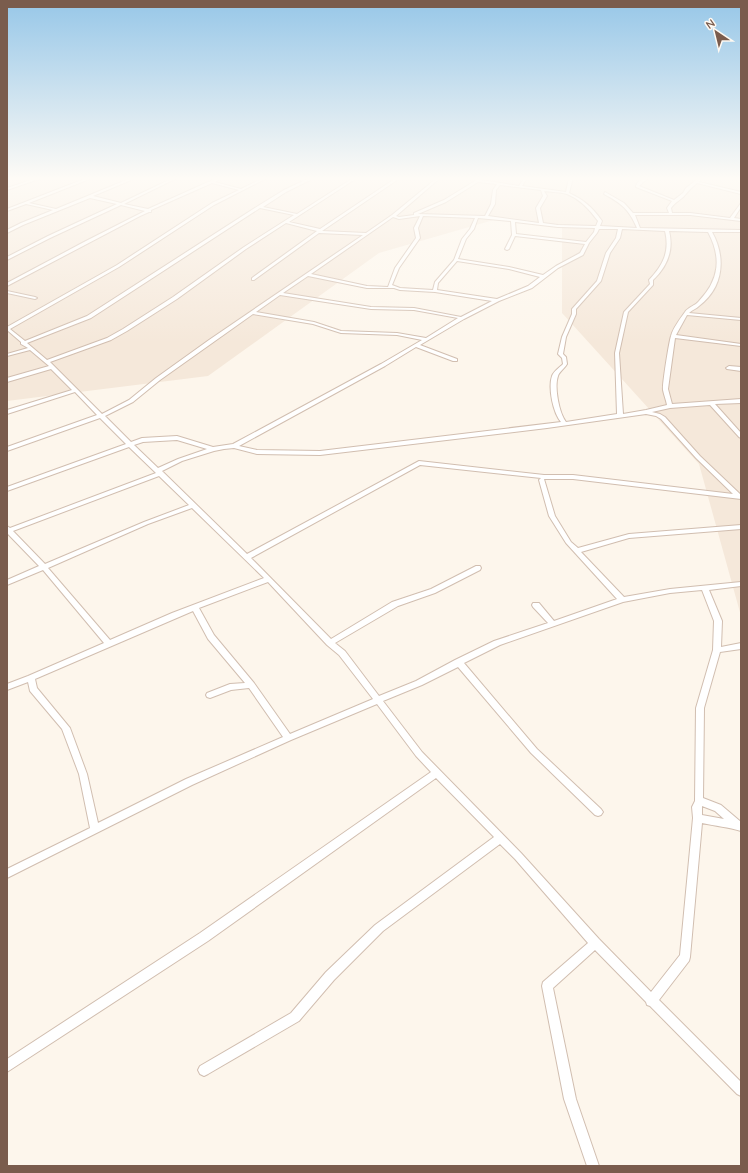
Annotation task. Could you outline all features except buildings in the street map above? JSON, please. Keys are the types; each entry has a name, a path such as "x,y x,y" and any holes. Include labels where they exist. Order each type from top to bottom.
{"street":[{"path":"7,259 58,233"},
{"path":"7,285 61,255 106,233"},
{"path":"169,233 118,266 7,328 49,364 76,390 269,578 330,643 342,653 377,700 437,773 500,838 595,943 741,1090"},
{"path":"23,343 89,317 219,233"},
{"path":"7,380 49,364 125,330 270,233"},
{"path":"253,279 317,233"},
{"path":"321,233 326,234"},
{"path":"336,233 366,234"},
{"path":"392,288 390,285 397,268 418,238 417,233"},
{"path":"435,291 436,283 456,260 464,238 469,233"},
{"path":"109,644 44,566 7,530 159,472 180,460 213,449 234,446 383,365 462,318 497,300 530,287 557,267 582,254 586,243 594,233"},
{"path":"564,423 559,419 555,394 555,376 565,364 564,358 560,354 564,337 574,314 574,309 599,281 608,253 618,238 619,233"},
{"path":"620,415 617,353 626,312 652,284 652,280 662,269 669,254 670,240 668,233"},
{"path":"670,406 665,389 673,336 688,310 699,305 706,297 719,275 720,267 716,242 711,233"},
{"path":"7,449 101,416 131,401 163,376 366,234"},
{"path":"507,249 514,235 586,243"},
{"path":"456,260 510,268 544,278"},
{"path":"306,275 368,287 435,291 497,300"},
{"path":"7,292 35,298"},
{"path":"280,294 371,308 414,309 440,312 462,318"},
{"path":"252,313 314,324 341,332 397,334 426,339"},
{"path":"686,314 741,319"},
{"path":"673,336 741,345"},
{"path":"415,345 455,360"},
{"path":"7,355 30,349"},
{"path":"729,368 741,369"},
{"path":"7,412 76,390"},
{"path":"234,446 257,452 320,453 646,412 670,406 741,401"},
{"path":"712,404 741,436"},
{"path":"646,412 663,418 698,457 740,497"},
{"path":"7,489 130,443 142,440 177,438 213,449"},
{"path":"247,557 419,463 544,477 573,477 740,497"},
{"path":"542,480 552,516 569,544 622,600"},
{"path":"7,583 146,523 193,505"},
{"path":"576,551 629,536 741,527"},
{"path":"330,643 395,604 433,592 478,568"},
{"path":"7,687 109,644 137,630 269,578"},
{"path":"7,874 189,782 288,738 419,683 497,643 622,600 670,591 741,584"},
{"path":"651,1001 686,957 698,818 697,808 699,801 700,708 717,650 718,621 704,587"},
{"path":"536,605 553,624"},
{"path":"195,607 211,637 251,685 288,738"},
{"path":"717,650 741,646"},
{"path":"458,662 534,751 598,812"},
{"path":"31,678 34,689 66,728 83,774 95,830"},
{"path":"210,696 230,687 251,685"},
{"path":"7,1066 204,937 437,773"},
{"path":"699,801 709,804 722,811 737,825"},
{"path":"698,818 737,825"},
{"path":"204,1070 295,1017 330,976 379,928 500,838"},
{"path":"593,1166 570,1099 547,986 595,943"}],"shaded area":[{"path":"7,233 449,233 379,253 208,376 7,401"},
{"path":"562,233 741,233 741,616 699,464 562,313"}]}
